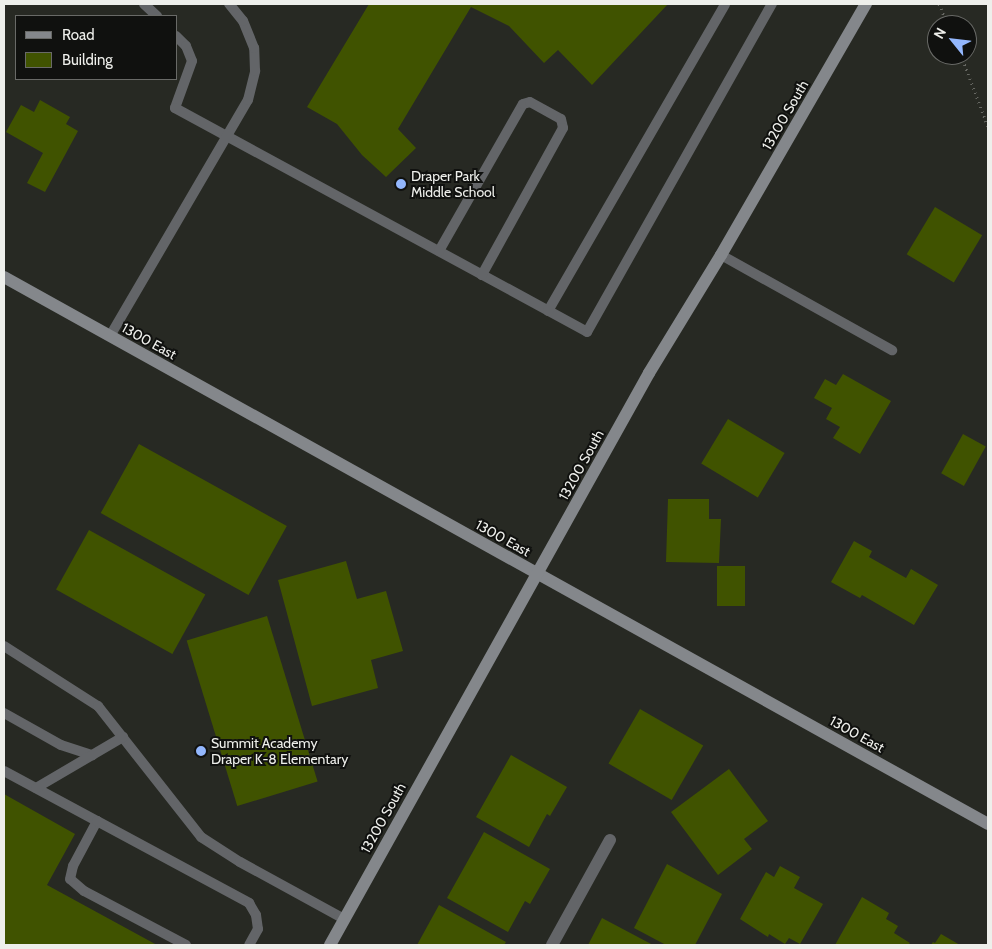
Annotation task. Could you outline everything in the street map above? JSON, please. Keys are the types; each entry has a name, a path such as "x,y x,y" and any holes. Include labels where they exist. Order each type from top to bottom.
{"main road":[{"name":"13200 South","path":"330,945 649,374 721,256 866,4"},
{"name":"1300 East","path":"4,277 988,824"}],"street":[{"path":"552,945 610,840"}],"lane":[{"path":"144,4 155,15"},
{"path":"110,336 248,100 255,71 254,48 243,21 229,4"},
{"path":"548,311 724,4"},
{"path":"178,38 186,46 192,61 175,108 587,332 772,4"},
{"path":"439,252 523,104 530,102 561,119 563,128 482,275"},
{"path":"721,256 892,350"},
{"path":"4,646 98,706 201,837 240,862 344,919"},
{"path":"4,713 61,745 92,755"},
{"path":"36,788 122,737"},
{"path":"4,771 249,904 256,915 258,929 249,945"},
{"path":"98,821 73,866 70,879 84,891 186,945"}],"path":[{"path":"965,65 988,127"}],"building":[{"path":"369,4 668,4 592,85 558,50 544,63 509,26 471,7 398,129 416,148 386,177 362,155 337,124 307,107"},
{"path":"40,100 70,117 66,124 78,131 45,192 27,183 43,153 6,132 21,105 34,112"},
{"path":"935,207 982,235 954,282 907,254"},
{"path":"843,374 891,401 860,454 833,438 840,427 826,419 832,408 814,398 825,379 836,385"},
{"path":"728,419 785,453 758,498 701,464"},
{"path":"963,434 986,447 964,486 941,473"},
{"path":"139,444 287,526 249,595 101,513"},
{"path":"668,499 709,499 709,519 721,519 719,563 666,562"},
{"path":"89,530 205,594 172,654 56,589"},
{"path":"854,541 872,551 869,557 906,578 911,569 938,585 914,625 862,595 860,598 831,582"},
{"path":"346,561 357,599 386,591 403,651 371,660 378,688 312,706 278,580"},
{"path":"717,566 745,566 745,606 717,606"},
{"path":"267,616 318,781 237,806 187,641"},
{"path":"640,709 703,746 672,800 608,764"},
{"path":"511,755 567,787 550,816 547,814 529,847 476,817"},
{"path":"729,769 768,821 744,839 752,849 718,875 671,812"},
{"path":"4,794 75,834 47,885 157,945 4,945"},
{"path":"484,832 550,869 530,904 525,901 508,932 447,898"},
{"path":"667,864 722,894 695,945 666,945 634,928"},
{"path":"780,866 800,877 794,888 823,904 800,944 789,938 785,944 769,934 768,937 740,919 766,872 774,877"},
{"path":"862,897 889,913 886,919 898,926 894,933 910,943 908,945 835,945"},
{"path":"439,905 506,942 504,945 417,945"},
{"path":"602,918 653,945 588,945"},
{"path":"941,934 960,945 931,945 933,942 935,943"}],"place":[{"name":"Draper Park Middle School","path":"401,184"},
{"name":"Summit Academy Draper K-8 Elementary","path":"201,751"}]}
